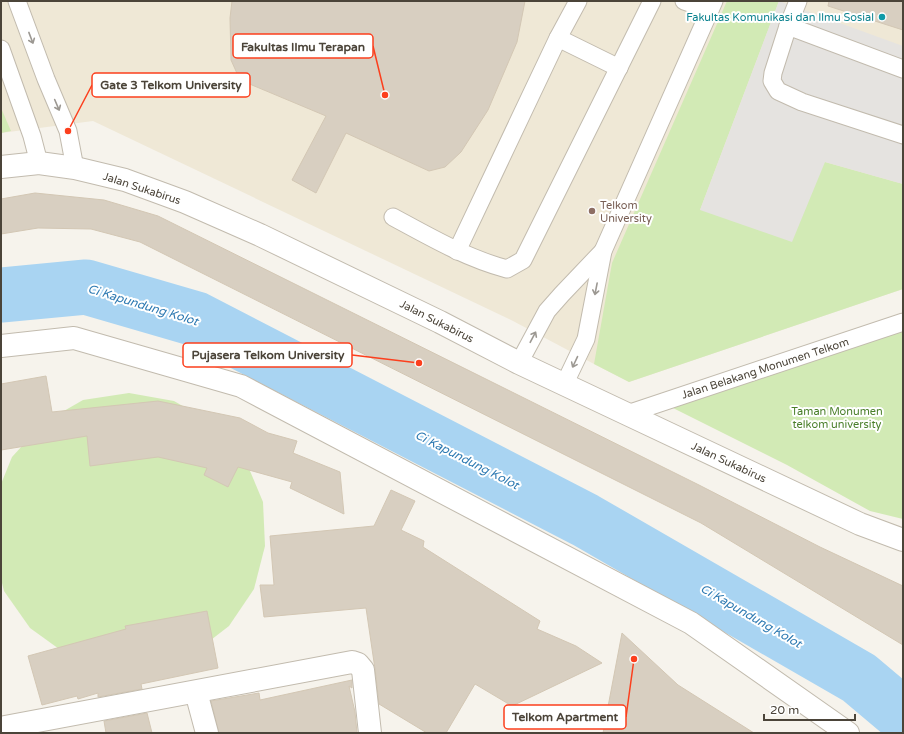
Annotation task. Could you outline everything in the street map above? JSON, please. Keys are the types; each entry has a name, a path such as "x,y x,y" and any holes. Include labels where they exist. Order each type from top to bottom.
{"street":[{"name":"Jalan Sukabirus","path":"1,167 38,163 75,168 125,180 185,202 260,235 433,318 564,385 860,524 903,540"},
{"path":"1,346 74,338 241,386 691,623 848,733"},
{"name":"Jalan Sukabirus","path":"860,524 903,552"},
{"path":"1,731 5,727 352,662 358,664 363,670 370,733"},
{"path":"196,692 207,733"}],"lane":[{"path":"17,1 46,79 68,131 75,168"},
{"path":"457,251 558,38 578,1"},
{"path":"393,217 457,251 487,264 507,269 523,260 652,1"},
{"path":"564,385 586,338 603,251 712,6 684,1"},
{"path":"798,1 788,26 773,73 772,81 778,91 802,102 903,135"},
{"path":"788,26 903,69"},
{"path":"558,38 619,68"},
{"path":"1,49 32,136 38,163"},
{"path":"519,363 547,311 603,251"},
{"name":"Jalan Belakang Monumen Telkom","path":"627,414 903,322"}],"shaded area":[{"name":"Telkom University","path":"1,1 903,1 903,289 629,382 513,321 93,121 1,133"},
{"path":"779,1 903,46 903,184 825,162 792,242 700,210"}],"green space":[{"path":"727,1 779,1 700,210 825,162 903,184 903,289 629,382 594,364 612,263"},
{"path":"1,108 11,131 1,133"},
{"name":"Taman Monumen telkom university","path":"903,326 903,519 870,511 787,465 667,405"},
{"path":"129,393 174,401 214,424 245,459 263,502 265,546 254,589 229,626 194,653 66,654 30,628 4,591 1,579 1,484 12,457 43,423 83,400"}],"building":[{"path":"232,1 525,1 517,42 488,110 461,152 445,167 429,171 346,133 316,193 292,180 326,116 240,80 231,60 230,18"},
{"name":"Fakultas Komunikasi dan Ilmu Sosial","path":"829,1 903,1 903,30 828,6"},
{"path":"35,193 104,200 158,216 699,485 820,547 903,586 903,645 701,523 140,242 91,229 38,228 1,234 1,199"},
{"path":"46,376 52,412 158,401 240,418 268,433 297,441 293,453 340,472 344,514 290,488 292,482 238,467 228,487 204,475 207,468 158,457 90,466 87,436 1,450 1,384"},
{"path":"391,490 415,501 401,530 424,541 423,547 540,621 537,629 576,646 602,663 512,706 475,684 446,733 427,733 379,704 366,608 264,617 260,585 274,585 270,536 374,526"},
{"path":"207,611 218,668 141,684 142,689 98,697 98,693 78,699 77,696 42,705 28,656 126,629 125,626"},
{"path":"622,633 678,685 754,733 603,733"},
{"path":"352,680 352,688 349,686 355,712 357,733 219,733 211,701 259,693 260,700"},
{"path":"147,713 152,733 106,733 104,721"}],"waterway":[{"name":"Ci Kapundung Kolot","path":"1,295 86,287 196,319 585,520 859,678 903,715"}],"place":[{"name":"Fakultas Komunikasi dan Ilmu Sosial","path":"882,17"},
{"name":"Fakultas Ilmu Terapan","path":"385,95"},
{"name":"Gate 3 Telkom University","path":"68,131"},
{"name":"Telkom University","path":"592,211"},
{"name":"Pujasera Telkom University","path":"419,363"},
{"name":"Telkom Apartment","path":"634,659"}]}
